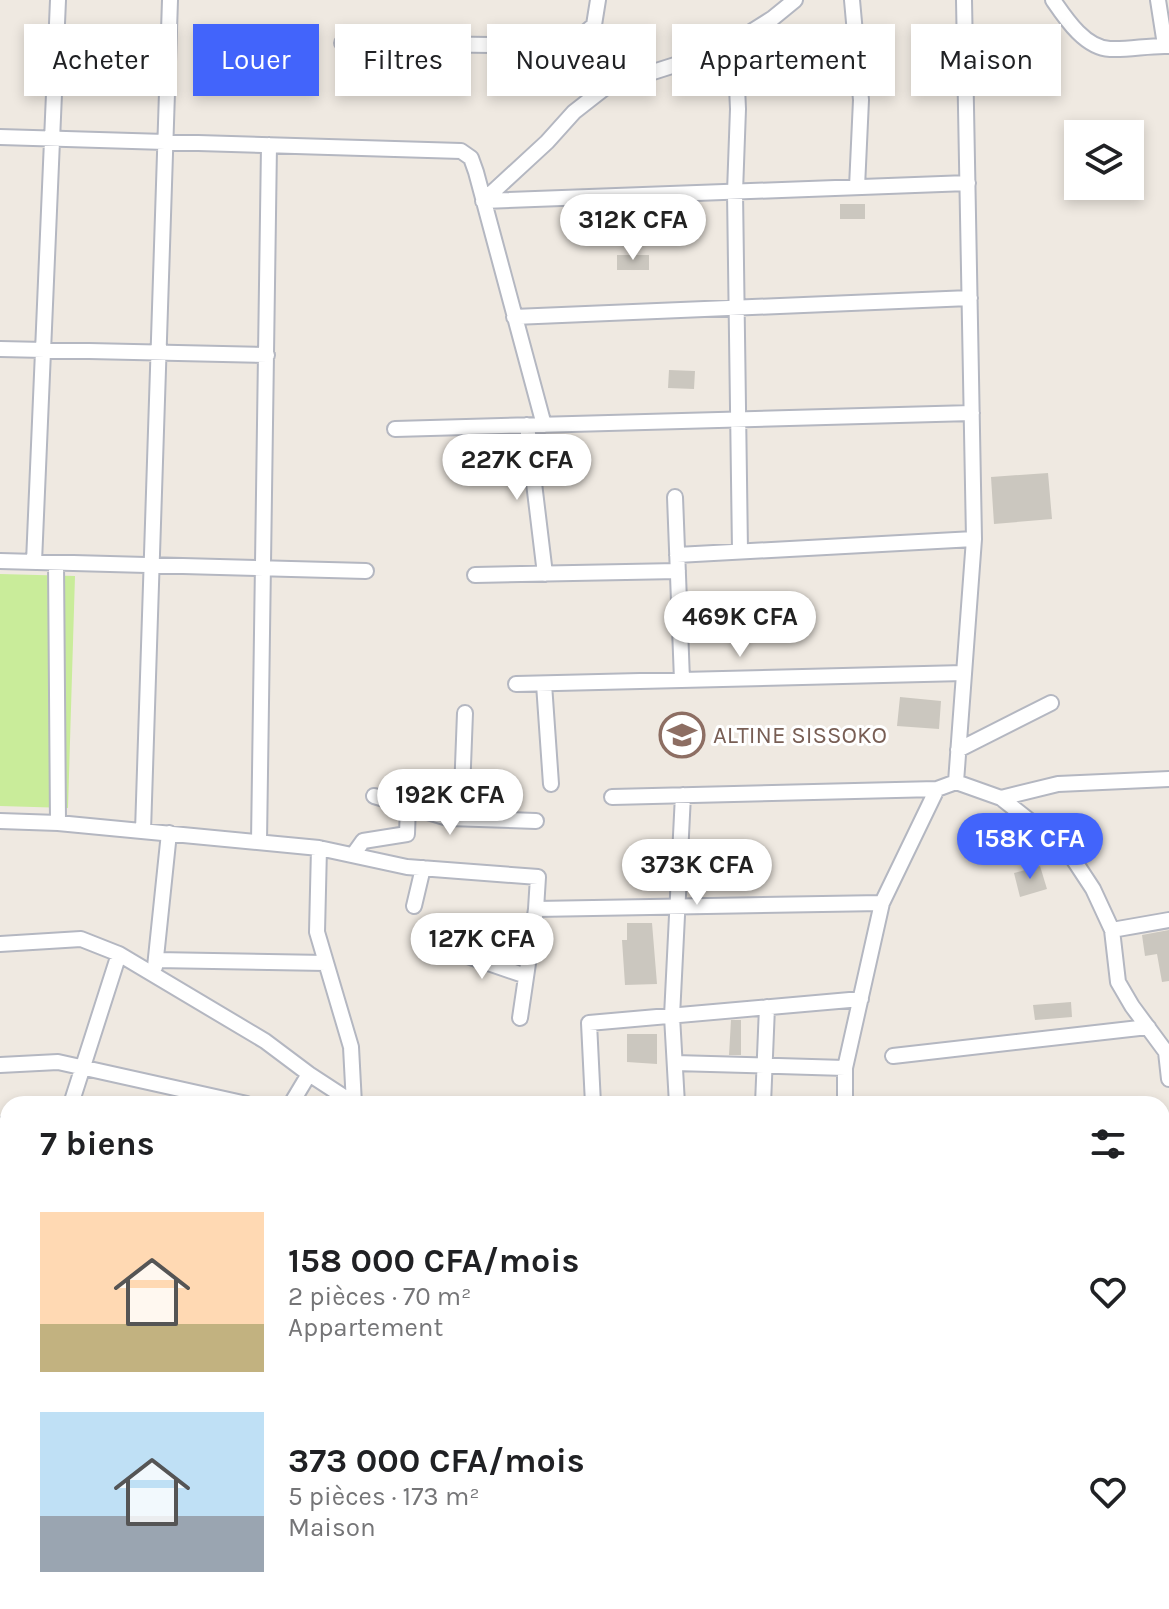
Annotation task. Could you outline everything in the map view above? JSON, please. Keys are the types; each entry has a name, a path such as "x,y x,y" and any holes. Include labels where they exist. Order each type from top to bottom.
{"street":[{"path":"34,562 58,0"},
{"path":"143,831 170,0"},
{"path":"471,45 560,46 578,39 594,25 598,0"},
{"path":"764,24 795,0"},
{"path":"852,0 861,100 857,187"},
{"path":"956,782 974,539 964,0"},
{"path":"1053,0 1071,27 1097,47 1109,49 1167,45 1158,0"},
{"path":"483,201 547,142 574,112 606,87 672,66"},
{"path":"737,96 735,192 740,551"},
{"path":"0,137 461,151 471,158 476,172 544,425"},
{"path":"259,842 269,145"},
{"path":"483,201 968,183"},
{"path":"514,317 970,298"},
{"path":"0,349 267,355"},
{"path":"395,429 972,413"},
{"path":"527,425 545,574"},
{"path":"675,497 682,680"},
{"path":"677,555 974,539"},
{"path":"0,561 366,571"},
{"path":"56,563 58,823"},
{"path":"475,575 678,571"},
{"path":"516,684 964,673"},
{"path":"544,684 551,784"},
{"path":"958,750 1051,703"},
{"path":"461,818 465,713"},
{"path":"1001,798 1058,784 1169,779"},
{"path":"612,797 937,789 956,782 1001,798 1068,851 1093,889 1112,930 1118,982 1132,1006 1168,1051 1169,1079"},
{"path":"845,1096 845,1068 882,903 937,789"},
{"path":"677,1096 672,1016 683,795"},
{"path":"374,796 448,818 536,821"},
{"path":"353,855 363,841 407,834 408,806"},
{"path":"0,821 58,823 319,848 407,867 538,877 520,1018"},
{"path":"155,968 169,833"},
{"path":"319,848 317,932 351,1047 354,1096"},
{"path":"414,906 423,868"},
{"path":"536,909 882,903"},
{"path":"1112,930 1169,920"},
{"path":"0,944 81,939 155,968 342,1096"},
{"path":"450,950 526,976"},
{"path":"74,1096 119,954"},
{"path":"155,968 326,963"},
{"path":"593,1096 589,1023 861,999"},
{"path":"763,1096 767,1007"},
{"path":"893,1056 1148,1027"},
{"path":"0,1065 58,1062 211,1096"},
{"path":"675,1063 845,1068"},
{"path":"296,1096 309,1074"}],"green space":[{"path":"0,574 75,576 68,808 0,806"}],"building":[{"path":"840,204 865,204 865,219 840,219"},
{"path":"617,255 649,255 649,270 617,270"},
{"path":"669,370 695,371 694,389 668,388"},
{"path":"1048,473 1052,519 994,524 991,477"},
{"path":"900,697 941,701 939,729 897,726"},
{"path":"1040,866 1047,889 1020,897 1014,873"},
{"path":"627,923 652,923 657,984 625,985 622,940 627,940"},
{"path":"1169,930 1169,981 1162,982 1157,954 1145,956 1142,935"},
{"path":"1071,1002 1072,1017 1035,1020 1033,1005"},
{"path":"731,1020 741,1020 741,1055 729,1055"},
{"path":"627,1034 657,1034 657,1064 627,1062"}],"place":[{"name":"ALTINE SISSOKO","path":"682,735"}]}
